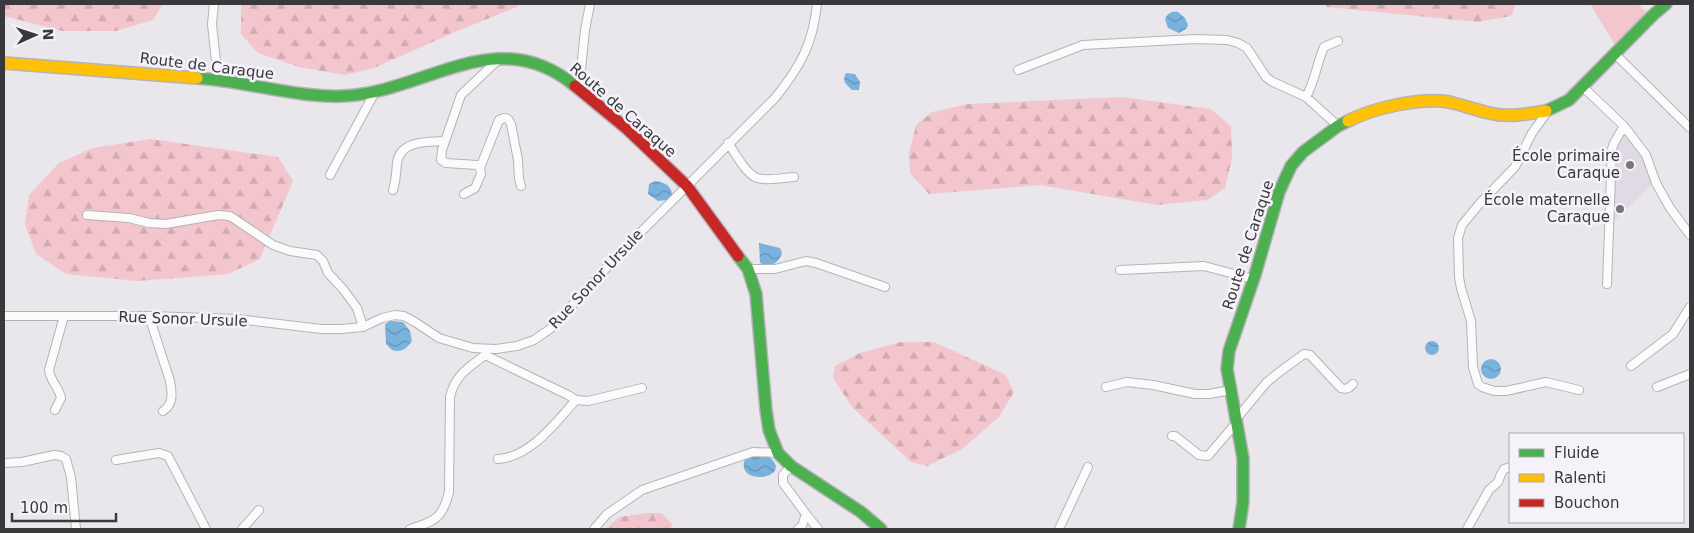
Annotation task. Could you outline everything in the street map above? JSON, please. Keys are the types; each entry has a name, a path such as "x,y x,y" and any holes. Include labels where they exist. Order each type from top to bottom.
{"street":[{"path":"214,4 212,24 218,80"},
{"path":"579,89 590,4"},
{"name":"Rue Sonor Ursule","path":"4,316 149,316 237,319 322,329 341,329 363,326 395,315 404,316 439,338 485,352 517,346 534,340 550,329 622,251 769,104 797,69 809,44 814,27 817,4"},
{"name":"Route de Caraque","path":"1239,529 1243,513 1244,473 1237,420 1227,369 1229,351 1253,280 1279,192 1291,166 1303,152 1338,126 1369,112 1421,102 1447,102 1492,114 1515,116 1548,111 1569,100 1666,4"},
{"path":"1018,70 1082,45 1142,41 1227,40 1238,42 1247,48 1270,81 1306,97 1338,126"},
{"path":"1306,97 1315,77 1324,47 1338,41"},
{"path":"1615,54 1690,128"},
{"path":"480,168 471,164 446,163 441,160 440,156 461,95 501,58"},
{"name":"Route de Caraque","path":"4,63 218,80 312,96 345,96 375,92 456,66 488,59 501,58 533,62 549,68 560,74 626,128 687,186 748,269 753,280 757,301 769,430 778,453 791,466 861,512 881,529"},
{"path":"1583,87 1624,126 1646,155 1656,183 1670,208 1690,235"},
{"path":"330,175 375,92"},
{"path":"1548,111 1532,133 1515,167 1480,202 1462,226 1458,238 1459,278 1471,321 1473,367 1478,384 1494,391 1506,391 1546,382 1579,390"},
{"path":"464,194 475,188 481,174 480,168 498,120 504,118 508,119 511,124 518,160 519,180 522,186"},
{"path":"1607,284 1612,149 1624,126"},
{"path":"393,190 397,161 403,150 419,142 445,140"},
{"path":"728,143 749,172 755,177 763,179 794,177"},
{"path":"87,215 129,218 149,223 166,224 218,215 230,216 273,245 290,251 317,256 323,261 328,273 357,308 363,326"},
{"path":"748,269 775,269 806,261 885,287"},
{"path":"1120,270 1204,266 1253,280"},
{"path":"1630,366 1672,334 1690,308"},
{"path":"55,410 62,398 58,386 51,378 48,370 64,316"},
{"path":"149,316 172,391 172,401 169,408 163,411"},
{"path":"410,529 433,522 440,515 446,504 449,492 450,397 453,385 463,372 485,352 576,400 588,401 642,388"},
{"path":"1172,436 1175,436 1199,456 1208,456 1266,383 1304,354 1310,355 1341,388 1345,390 1353,384"},
{"path":"1657,387 1690,374"},
{"path":"1106,387 1127,382 1153,385 1195,394 1209,394 1231,390"},
{"path":"498,460 512,457 537,441 557,423 576,400"},
{"path":"594,529 607,514 642,490 753,452 778,453"},
{"path":"116,460 159,454 168,456 206,529"},
{"path":"4,463 22,462 54,455 66,459 71,477 76,529"},
{"path":"791,466 783,475 783,483 818,529"},
{"path":"1059,529 1088,467"},
{"path":"1467,529 1489,490 1498,482 1500,474 1504,469 1509,467"},
{"path":"242,529 259,510"},
{"path":"798,529 802,526 806,514"}],"shaded area":[{"name":"École primaire Caraque","path":"1624,131 1639,149 1652,184 1613,222 1617,141"}],"green space":[{"path":"4,4 163,4 153,20 116,31 62,31 4,16"},
{"path":"241,4 518,4 517,7 374,68 345,75 299,67 258,53 241,34"},
{"path":"1326,4 1516,4 1511,16 1478,22 1327,7"},
{"path":"1590,4 1638,4 1648,14 1617,48"},
{"path":"1122,97 1211,109 1231,126 1232,158 1225,188 1207,200 1157,205 1040,185 929,194 910,173 909,153 916,125 932,112 968,104"},
{"path":"151,139 278,157 293,181 260,259 228,274 137,281 66,274 36,254 25,224 29,195 59,163 93,148"},
{"path":"901,342 934,342 1006,375 1014,392 999,417 962,449 927,466 911,462 852,407 833,378 835,366 860,353"},
{"path":"662,513 673,525 670,529 606,529 619,517"}],"water":[{"path":"1178,12 1185,18 1188,25 1186,29 1179,33 1168,28 1165,19 1170,13"},
{"path":"846,73 855,74 860,82 859,90 852,90 845,83"},
{"path":"655,181 667,185 671,190 672,197 667,200 658,201 648,194 649,184"},
{"path":"759,243 780,248 781,257 771,265 760,263"},
{"path":"390,321 403,322 410,331 412,341 404,350 392,350 386,344 385,324"},
{"path":"1432,341 1437,343 1439,348 1437,353 1432,355 1427,353 1425,348 1427,343"},
{"path":"1491,359 1498,362 1501,369 1498,376 1491,379 1484,376 1481,369 1484,362"},
{"path":"753,455 772,459 776,468 773,473 760,477 747,473 744,467 745,459"}],"traffic: fast":[{"path":"1546,111 1569,100 1666,4"},
{"path":"197,78 234,82 289,92 344,96 374,92 461,65 489,60 518,60 546,68 575,86"},
{"path":"1239,529 1243,502 1243,458 1227,369 1229,351 1255,275 1279,192 1291,166 1303,152 1338,126 1348,121"},
{"path":"738,256 748,269 756,294 766,410 769,430 778,453 791,466 861,512 881,529"}],"traffic: slow":[{"path":"4,63 197,78"},
{"path":"1348,121 1384,108 1425,101 1449,102 1503,115 1546,111"}],"traffic: jam":[{"path":"575,86 626,128 687,186 738,256"}],"place":[{"name":"École primaire Caraque","path":"1630,165"},
{"name":"École maternelle Caraque","path":"1620,209"}]}
